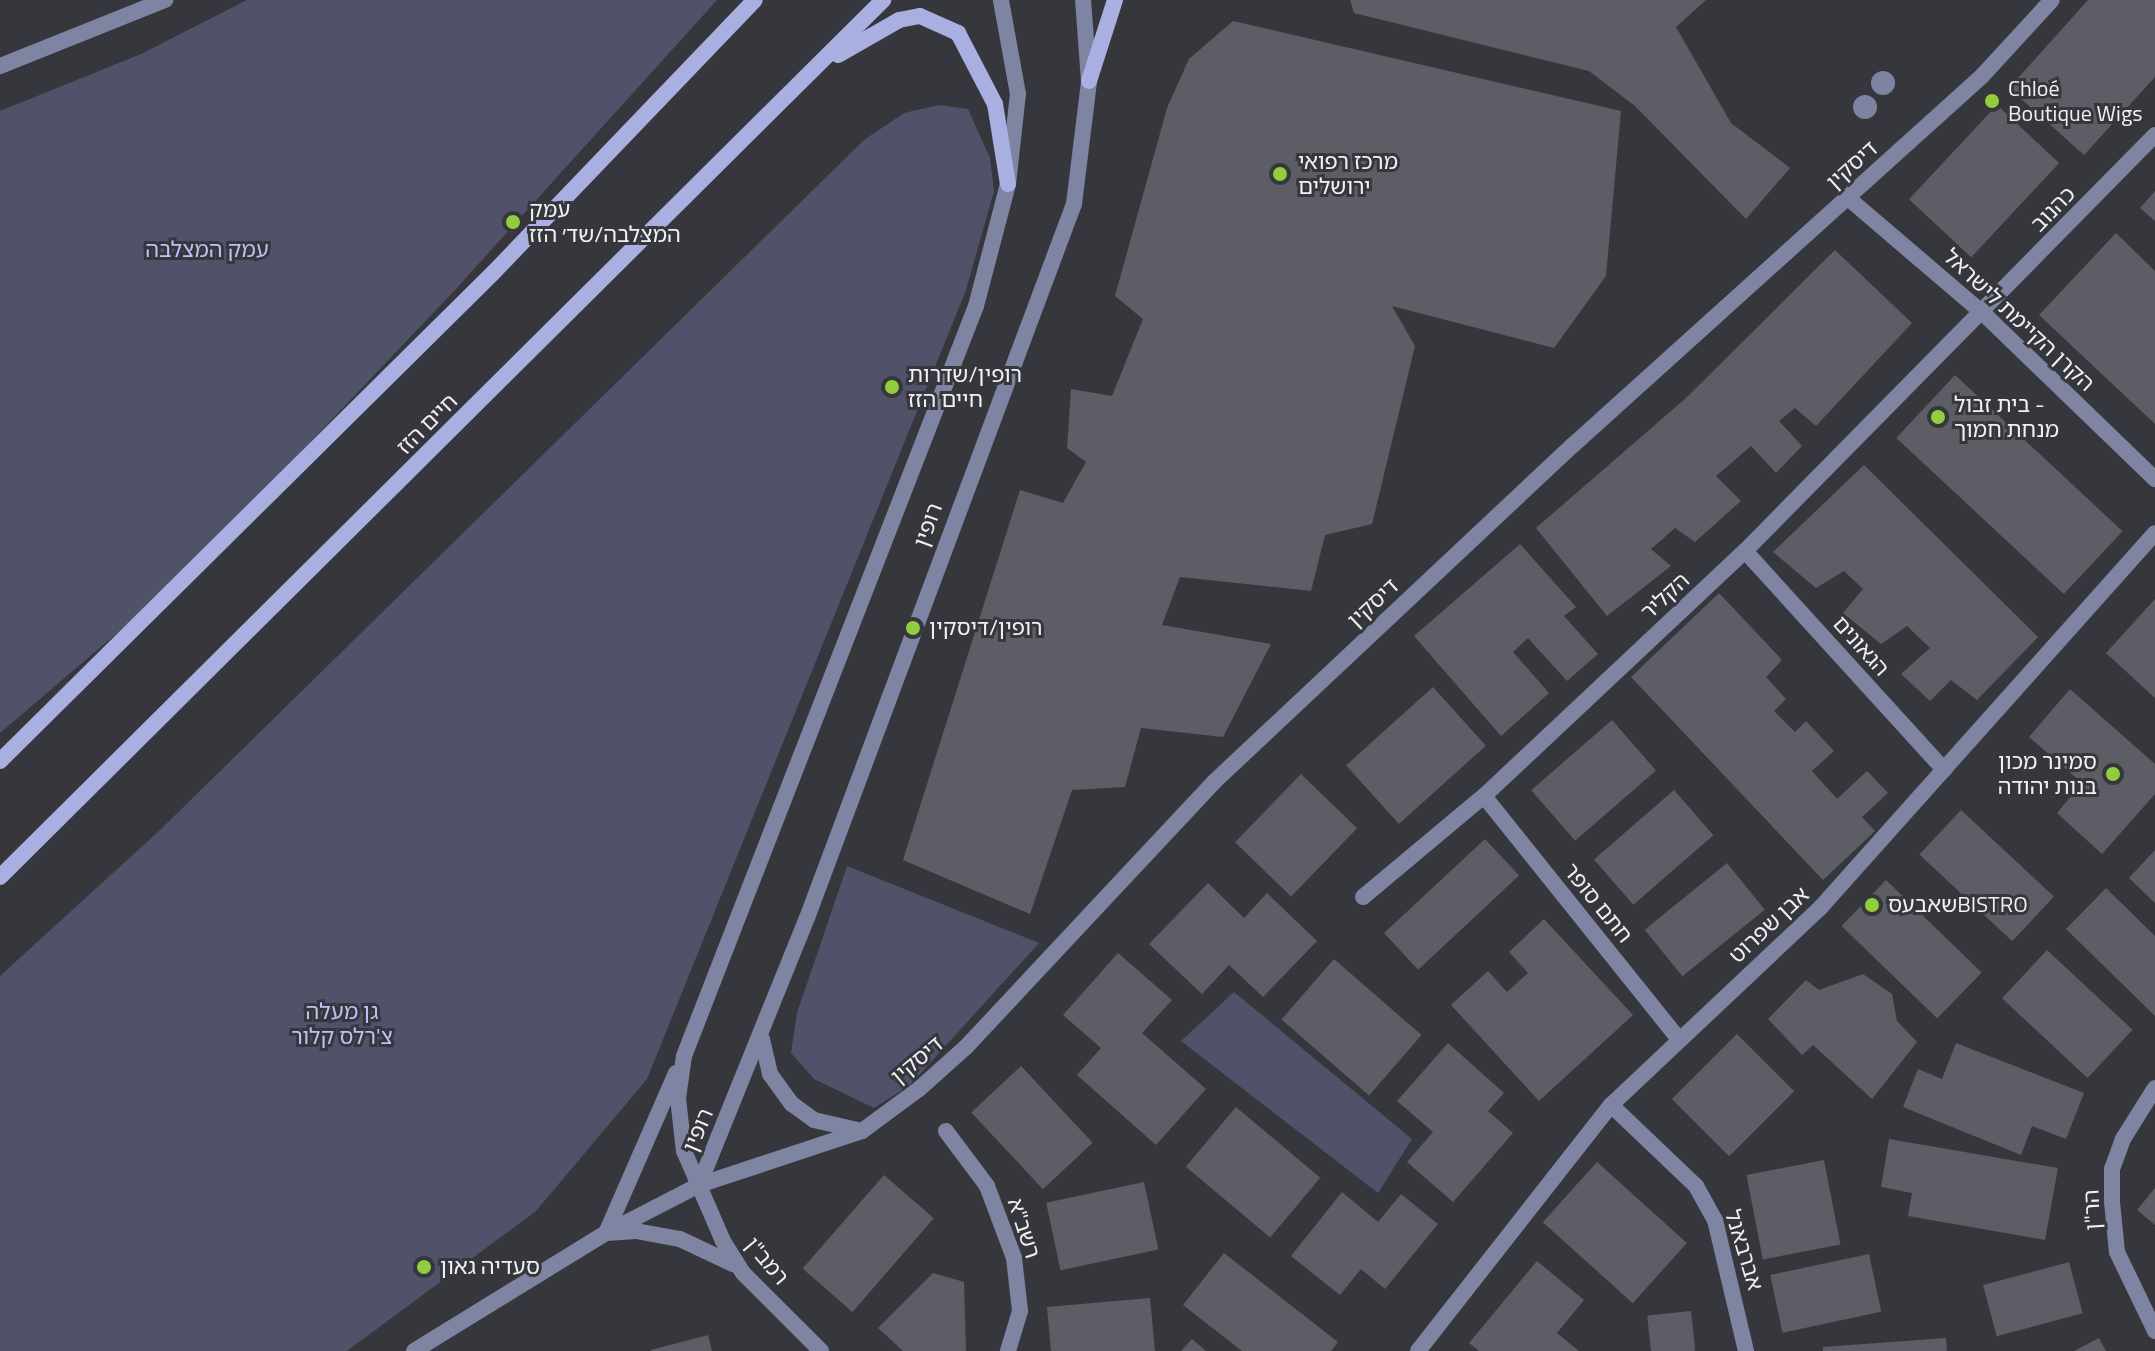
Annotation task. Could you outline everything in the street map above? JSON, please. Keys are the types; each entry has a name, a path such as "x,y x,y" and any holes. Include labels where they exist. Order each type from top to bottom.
{"main road":[{"path":"0,761 493,273 755,0"},
{"name":"חיים הזז","path":"0,877 808,78 883,0"},
{"path":"1089,81 1115,0"},
{"path":"808,78 899,20 920,16 941,21 958,33 986,78 1008,184"}],"street":[{"path":"0,66 165,0"},
{"name":"רופין","path":"699,1185 679,1127 684,1056 976,306 1008,184 1018,94 1001,0"},
{"name":"רופין","path":"699,1185 761,1038 1066,229 1085,149 1089,81 1083,0"},
{"name":"דיסקין","path":"414,1351 606,1233 699,1185 862,1131 966,1047 1215,781 1982,76 2052,0"},
{"name":"כהנוב","path":"1984,314 2155,135"},
{"name":"הקרן הקיימת לישראל","path":"1848,198 1984,314 2155,479"},
{"name":"הקליר","path":"1363,897 1484,796 1745,551 1984,314"},
{"name":"אבן שפרוט","path":"1418,1351 1611,1105 1678,1038 1821,907 2155,533"},
{"name":"הגאונים","path":"1745,551 1944,770"},
{"name":"חתם סופר","path":"1484,796 1678,1038"},
{"path":"761,1038 770,1074 792,1104 814,1120 862,1131"},
{"path":"684,1056 606,1233 680,1239 721,1255 743,1273"},
{"name":"הר\"ן","path":"2155,1088 2123,1139 2112,1169 2112,1202 2117,1252 2155,1331"},
{"name":"אברבאנל","path":"1611,1105 1696,1186 1715,1220 1746,1351"},
{"name":"רשב\"א","path":"946,1131 987,1186 1014,1258 1020,1311 1008,1351"},
{"name":"רמב\"ן","path":"699,1185 743,1273 821,1351"}],"green space":[{"name":"עמק המצלבה","path":"247,0 717,0 455,290 178,581 0,733 0,111 141,54"},
{"name":"גן מעלה צ'רלס קלור","path":"939,105 968,109 990,158 994,191 966,290 647,1079 536,1211 347,1351 0,1351 0,976 159,831 864,140 904,113"},
{"path":"847,866 1039,943 910,1085 874,1108 814,1079 791,1053 797,1013"},
{"path":"1234,992 1412,1139 1378,1193 1181,1041"}],"building":[{"path":"1350,0 1706,0 1676,27 1731,123 1790,168 1746,219 1635,106 1589,71 1354,13"},
{"path":"2088,0 2155,0 2155,77 2084,155 2009,88"},
{"path":"1233,21 1621,111 1606,276 1554,348 1392,306 1415,346 1372,524 1325,535 1311,591 1180,577 1162,625 1271,644 1223,737 1141,728 1125,787 1072,790 1030,914 903,860 1020,490 1063,503 1086,462 1067,448 1071,389 1112,396 1143,319 1115,296 1167,108 1189,59"},
{"path":"1997,105 2059,163 1971,257 1909,199"},
{"path":"2155,191 2155,221 2140,208"},
{"path":"2116,233 2155,271 2155,424 2039,315"},
{"path":"1835,250 1912,323 1816,426 1795,408 1779,421 1802,446 1776,473 1751,446 1716,476 1741,501 1695,542 1675,528 1651,549 1671,566 1607,616 1536,528 1686,398"},
{"path":"1955,375 2122,531 2064,594 1896,438"},
{"path":"1864,465 2038,637 1977,700 1951,680 1930,701 1901,674 1930,648 1907,626 1881,644 1843,613 1863,589 1844,571 1816,588 1773,552"},
{"path":"1520,544 1576,607 1564,616 1598,654 1567,681 1528,638 1513,652 1549,693 1501,736 1414,636"},
{"path":"1719,593 1782,660 1766,677 1786,699 1774,711 1795,732 1806,721 1834,751 1812,771 1837,799 1867,771 1888,793 1862,817 1875,831 1823,880 1631,677"},
{"path":"2155,599 2155,698 2106,653"},
{"path":"1433,687 1486,746 1399,824 1346,765"},
{"name":"סמינר מכון בנות יהודה","path":"2070,689 2155,764 2155,794 2102,854 2057,813 2082,783 2029,737"},
{"path":"1612,720 1656,771 1575,841 1531,790"},
{"path":"1301,774 1357,828 1291,897 1235,842"},
{"path":"1674,790 1713,835 1633,905 1594,860"},
{"path":"1961,810 2054,897 2012,941 1919,855"},
{"path":"1485,839 1519,876 1418,970 1384,933"},
{"path":"2155,850 2155,903 2129,878"},
{"path":"1727,863 1765,910 1682,976 1645,930"},
{"path":"1886,880 1982,972 1937,1018 1842,926"},
{"path":"1208,883 1244,918 1267,893 1317,941 1263,997 1229,965 1202,994 1149,944"},
{"path":"2106,888 2155,936 2155,1016 2066,929"},
{"path":"1544,919 1633,1015 1539,1101 1451,1005 1488,971 1507,992 1528,973 1509,952"},
{"path":"2047,950 2133,1030 2088,1078 2002,998"},
{"path":"1118,953 1172,1000 1142,1033 1206,1089 1156,1145 1077,1075 1101,1048 1063,1015"},
{"path":"1334,959 1422,1035 1369,1095 1282,1019"},
{"path":"1863,974 1892,994 1897,1021 1917,1042 1872,1099 1813,1045 1802,1055 1768,1019 1806,980 1819,990"},
{"path":"1737,1034 1794,1091 1729,1156 1672,1099"},
{"path":"1448,1043 1504,1093 1488,1111 1513,1133 1453,1202 1407,1162 1433,1132 1397,1101"},
{"path":"1956,1043 2084,1093 2066,1139 2032,1126 2021,1155 1903,1107 1918,1069 1942,1079"},
{"path":"1021,1066 1093,1143 1043,1189 971,1112"},
{"path":"1236,1107 1320,1178 1270,1237 1186,1167"},
{"path":"1889,1139 2058,1168 2045,1240 1908,1216 1912,1193 1881,1187"},
{"path":"1824,1160 1840,1244 1763,1259 1746,1175"},
{"path":"1597,1162 1687,1243 1633,1303 1543,1222"},
{"path":"884,1175 934,1218 852,1312 803,1269"},
{"path":"1144,1182 1158,1249 1061,1270 1046,1203"},
{"path":"2155,1188 2155,1225 2137,1210"},
{"path":"1342,1192 1378,1222 1401,1194 1438,1224 1385,1289 1361,1269 1340,1295 1291,1256"},
{"path":"1224,1253 1338,1342 1331,1351 1242,1351 1183,1305"},
{"path":"1869,1254 1881,1312 1782,1333 1770,1275"},
{"path":"1537,1261 1584,1300 1557,1333 1579,1351 1479,1351 1469,1343"},
{"path":"2069,1262 2083,1313 1997,1336 1983,1285"},
{"path":"933,1273 964,1282 966,1351 903,1351 878,1328"},
{"path":"1150,1298 1155,1351 1051,1351 1047,1307"},
{"path":"1691,1311 1695,1351 1651,1351 1647,1316"},
{"path":"708,1335 712,1351 651,1351 651,1350"},
{"path":"1946,1338 1947,1351 1823,1351 1823,1347"},
{"path":"2099,1338 2106,1351 2074,1351"},
{"path":"1192,1339 1206,1351 1181,1351"}],"place":[{"name":"Chloé Boutique Wigs","path":"1992,101"},
{"name":"מרכז רפואי ירושלים","path":"1280,174"},
{"name":"עמק המצלבה/שד׳ הזז","path":"513,222"},
{"name":"רופין/שדרות חיים הזז","path":"892,387"},
{"name":"בית זבול - מנחת חמוך","path":"1938,417"},
{"name":"רופין/דיסקין","path":"913,628"},
{"name":"סמינר מכון בנות יהודה","path":"2113,774"},
{"name":"שאבעסBISTRO","path":"1872,905"},
{"name":"סעדיה גאון","path":"424,1267"}]}
